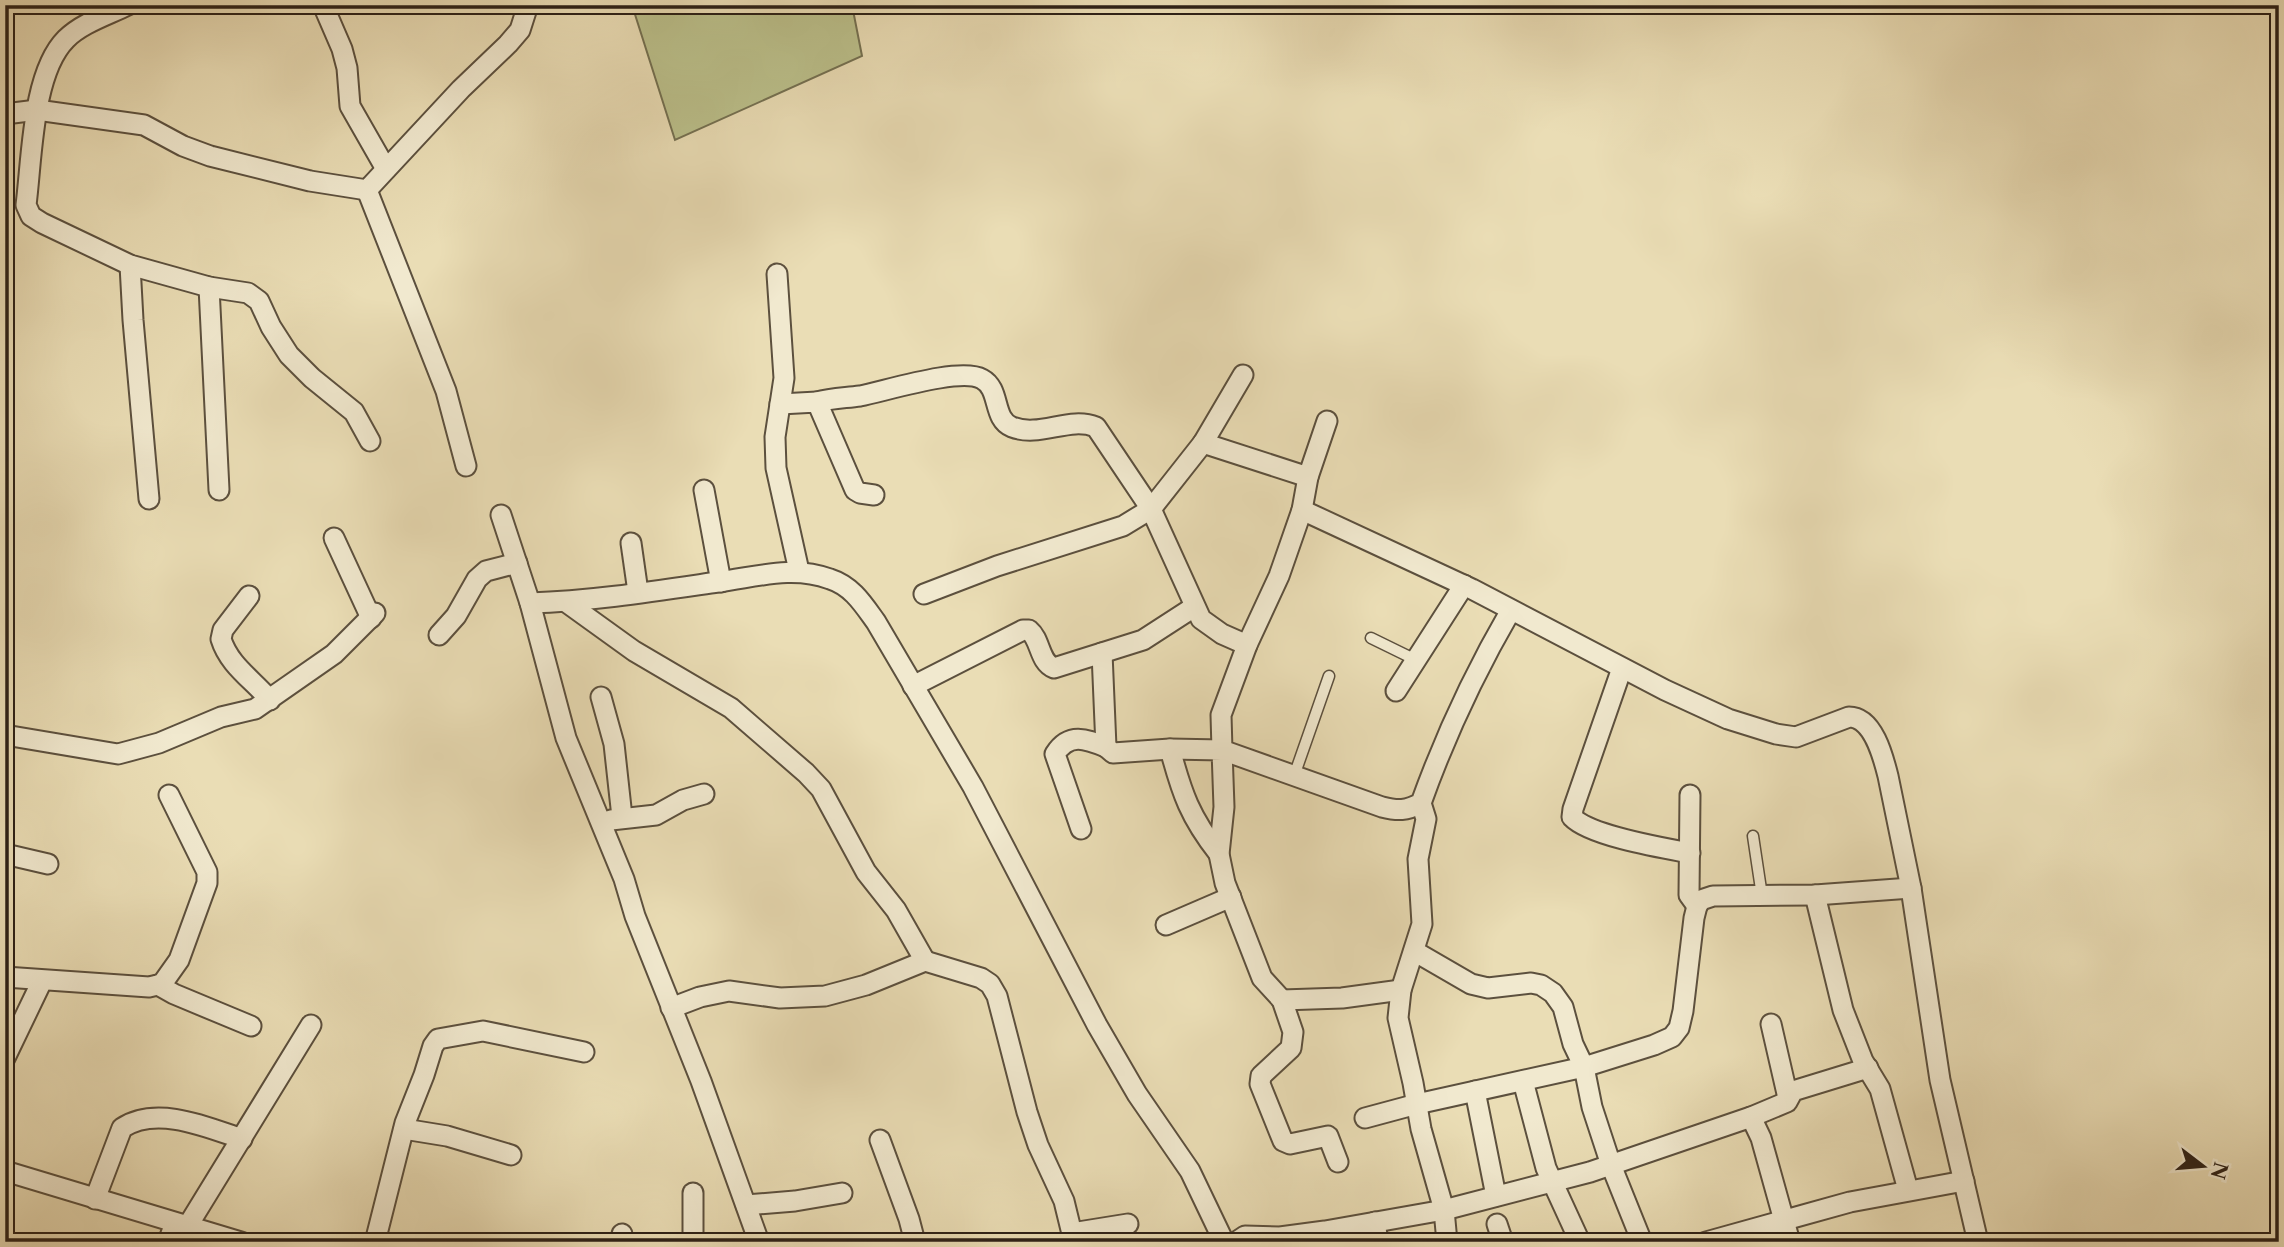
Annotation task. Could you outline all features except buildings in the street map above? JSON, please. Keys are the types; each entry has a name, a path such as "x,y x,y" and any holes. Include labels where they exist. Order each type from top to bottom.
{"street":[{"path":"128,5 76,31 56,50 48,68 37,110 26,205 28,212 42,223 130,265 209,287 248,293 259,301 271,327 289,355 312,378 354,412 370,441"},
{"path":"323,5 342,49 347,68 350,106 386,169"},
{"path":"367,190 461,89 508,44 520,30 528,5"},
{"path":"5,114 37,110 144,125 183,146 245,166 310,181 367,190"},
{"path":"367,190 446,391 466,466"},
{"path":"130,265 149,499"},
{"path":"777,274 784,378 775,438 776,468 799,571"},
{"path":"209,287 219,490"},
{"path":"924,594 997,566 1123,526 1151,509 1203,443 1243,375"},
{"path":"780,404 817,402 923,381 976,376 990,385 1003,421 1012,427 1041,430 1086,423 1096,427 1151,509 1201,619 1222,634 1247,645"},
{"path":"817,402 855,490 874,495"},
{"path":"1326,421 1308,477 1302,510 1279,576 1247,645 1221,715 1224,807 1219,854 1225,883 1262,978 1282,1000 1293,1032 1292,1044 1287,1053 1261,1076 1260,1084 1283,1141 1290,1144 1328,1136 1338,1162"},
{"path":"1203,443 1308,477"},
{"path":"704,490 721,582"},
{"path":"1302,510 1464,585 1622,668 1728,719 1796,737 1849,717 1864,721 1886,767 1911,888 1940,1080 1978,1242"},
{"path":"501,515 530,603 566,738 701,1081 759,1242"},
{"path":"5,734 118,754 159,743 221,717 255,709 334,654 373,615 334,538"},
{"path":"631,543 638,592"},
{"path":"439,635 456,616 477,579 486,571 517,563"},
{"path":"530,603 566,602 721,582 783,571 799,571 833,580 858,596 973,787 1097,1025 1137,1094 1190,1171 1224,1242"},
{"path":"1396,691 1464,585"},
{"path":"249,596 223,631 221,639 233,664 253,680 270,700"},
{"path":"566,602 634,651 731,708 806,773 821,789 860,862 896,910 925,961"},
{"path":"913,686 1023,630 1033,633 1046,663 1054,668 1143,640 1194,607"},
{"path":"1447,1242 1444,1210 1421,1129 1398,1018 1401,990 1422,923 1418,859 1426,819 1421,803 1436,760 1477,668 1511,610"},
{"path":"1102,653 1106,747"},
{"path":"1622,668 1572,817 1592,829 1653,847 1690,853"},
{"path":"601,697 614,744 622,817"},
{"path":"1081,829 1055,754 1056,750 1075,739 1083,738 1114,753 1170,749 1222,750 1400,811 1421,803"},
{"path":"1170,749 1180,787 1192,817 1219,854"},
{"path":"600,823 622,817 656,815 682,800 704,794"},
{"path":"5,977 149,987 166,979 179,960 207,883 207,872 169,795"},
{"path":"1690,795 1689,895 1697,906"},
{"path":"5,854 48,864"},
{"path":"1365,1118 1584,1067 1672,1037 1679,1028 1697,906 1701,900 1721,895 1815,895 1911,888"},
{"path":"1815,895 1843,1010 1860,1053 1880,1089 1908,1191"},
{"path":"1166,925 1231,897"},
{"path":"1414,951 1471,984 1488,988 1531,983 1541,985 1553,993 1563,1007 1573,1044 1584,1067 1592,1107 1611,1165 1642,1242"},
{"path":"671,1008 700,997 729,991 780,998 825,996 866,985 925,961 981,978 990,984 996,996 1027,1112 1038,1145 1064,1201 1073,1238 1128,1224"},
{"path":"5,1058 42,981"},
{"path":"158,985 251,1026"},
{"path":"1282,1000 1342,998 1401,990"},
{"path":"1771,1024 1788,1098"},
{"path":"168,1242 242,1139 311,1025"},
{"path":"374,1242 404,1129 433,1046 438,1039 482,1031 584,1052"},
{"path":"1236,1242 1245,1236 1376,1232 1444,1210 1611,1165 1751,1117 1780,1105 1793,1091 1868,1068"},
{"path":"1523,1081 1546,1168 1580,1242"},
{"path":"1475,1091 1496,1196"},
{"path":"1751,1117 1760,1138 1790,1242"},
{"path":"95,1199 122,1128 130,1123 155,1119 193,1122 242,1139"},
{"path":"404,1129 447,1136 511,1155"},
{"path":"880,1140 915,1242"},
{"path":"5,1171 241,1242"},
{"path":"1706,1242 1748,1236 1784,1219 1850,1202 1964,1181"},
{"path":"693,1193 693,1242"},
{"path":"746,1205 795,1201 842,1193"}],"lane":[{"path":"1371,638 1416,660"},
{"path":"1294,776 1329,676"},
{"path":"1753,836 1762,896"}],"green space":[{"path":"632,5 852,5 862,56 675,140"}]}
